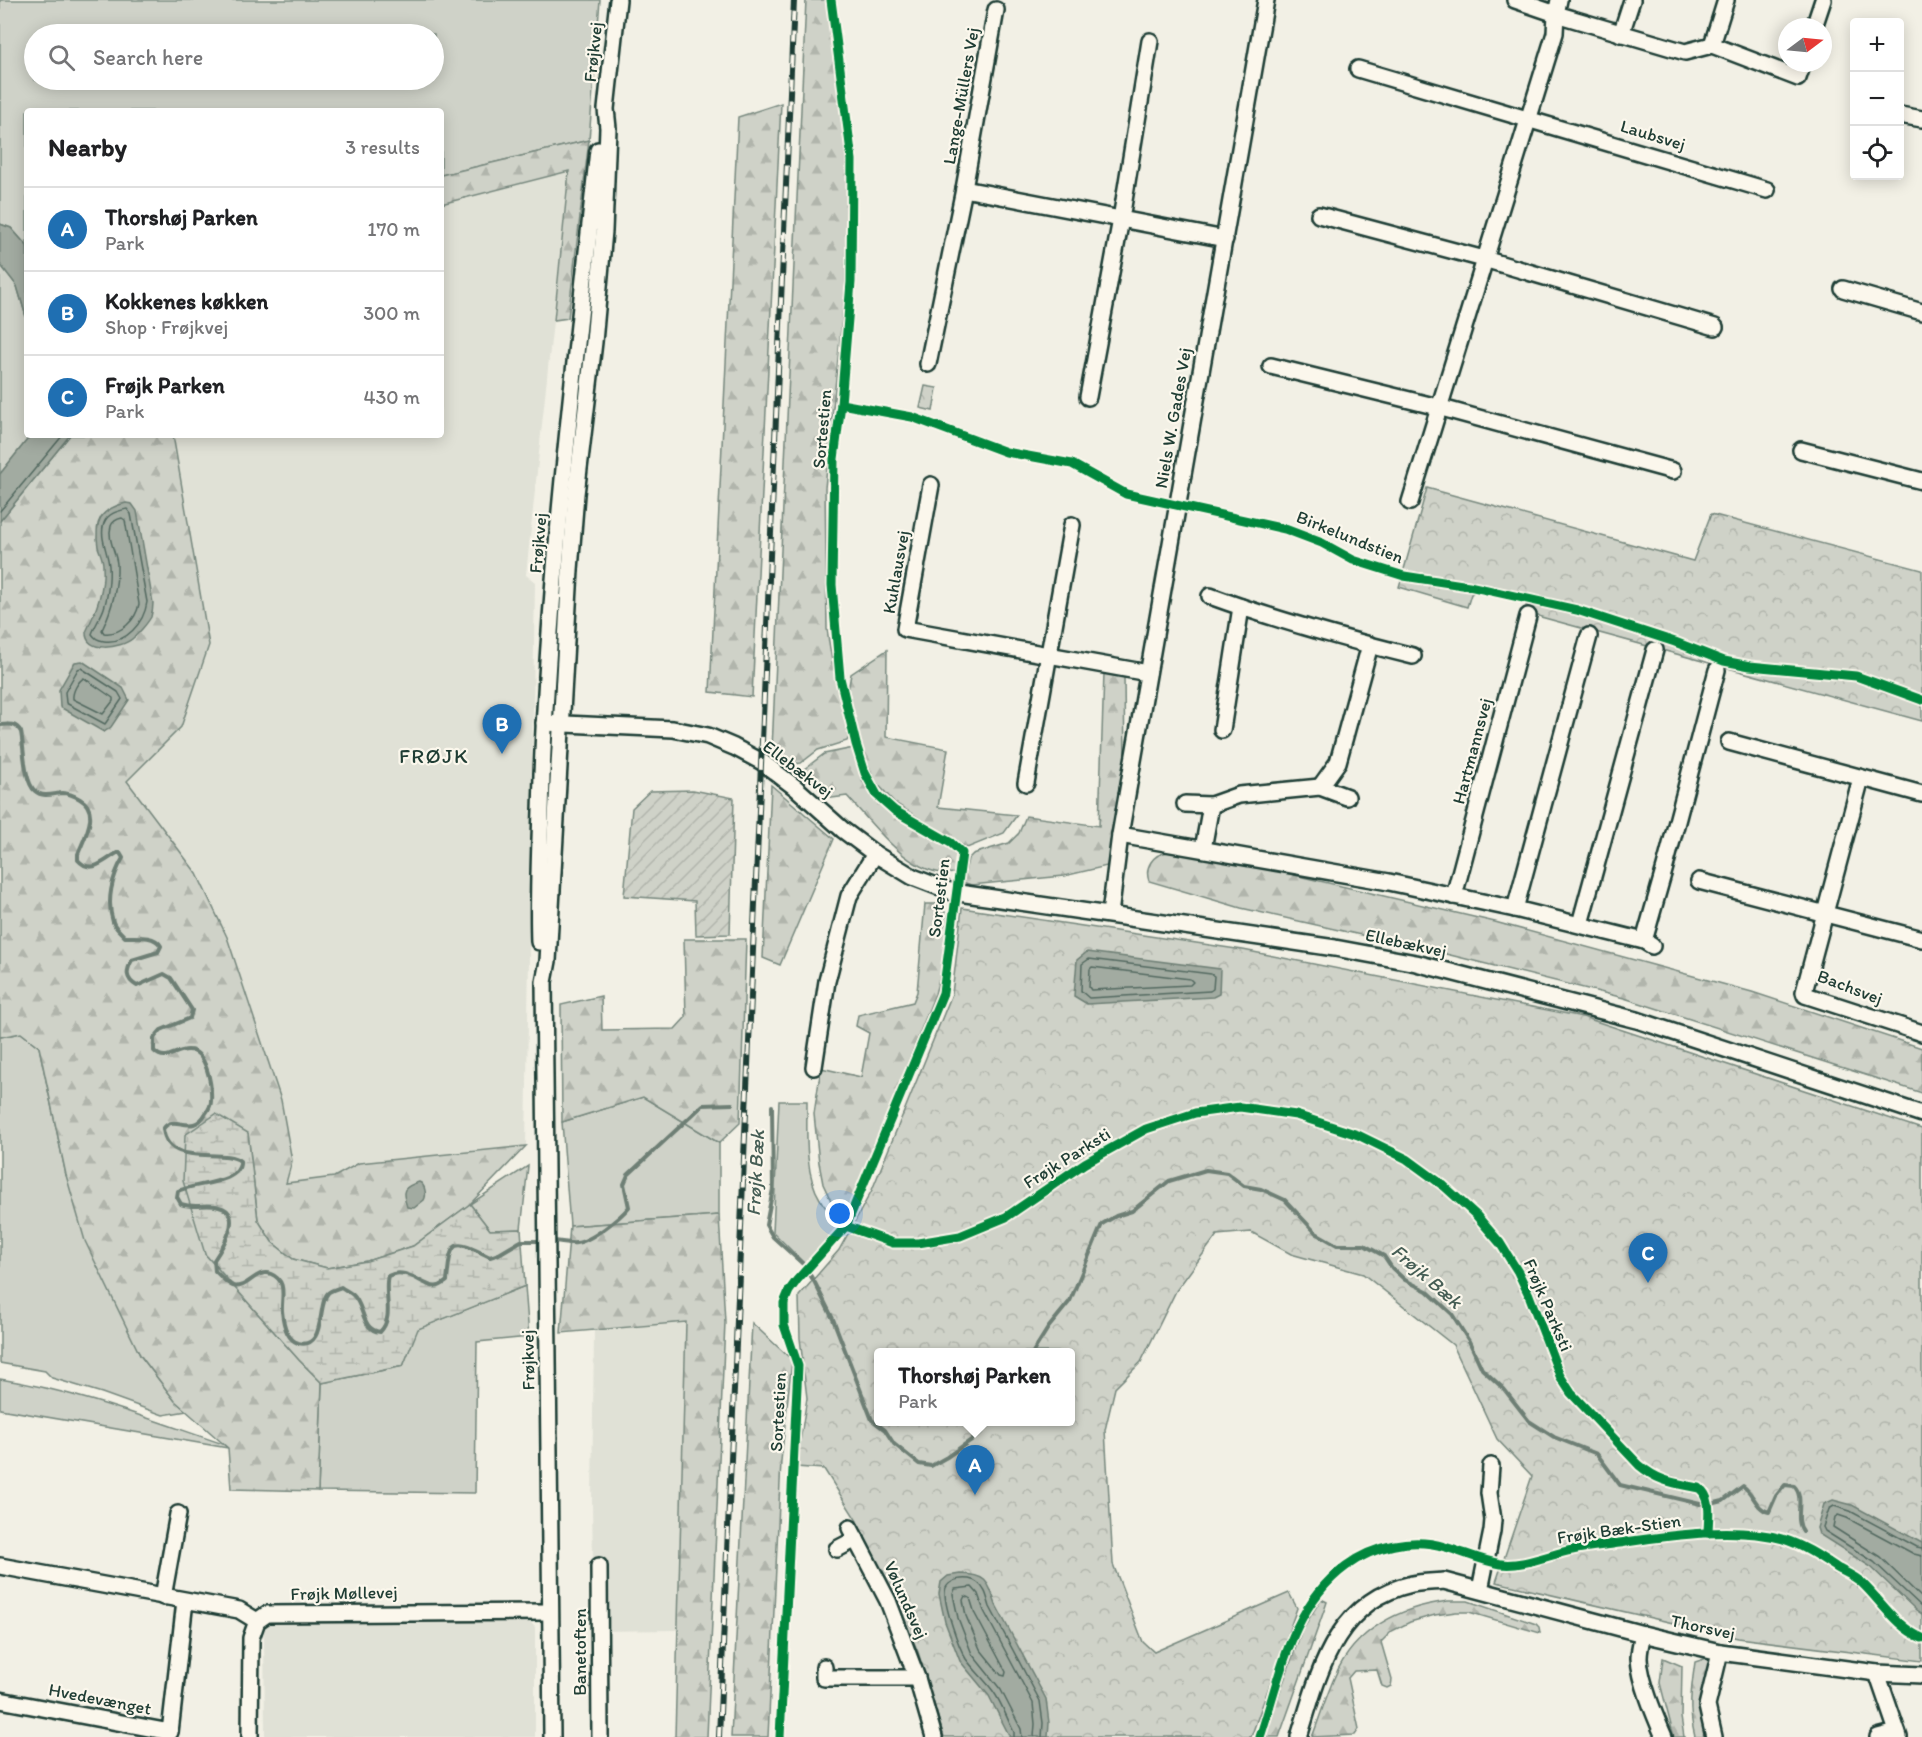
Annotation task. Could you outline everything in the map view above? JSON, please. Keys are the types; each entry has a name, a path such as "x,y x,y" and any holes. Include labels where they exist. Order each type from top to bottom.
{"street":[{"name":"Frøjkvej","path":"552,1737 544,982 540,962 539,933 544,723 560,508 600,127 606,109 618,0"},
{"name":"Niels W. Gades Vej","path":"1110,914 1120,835 1266,0"},
{"path":"1515,0 1557,7 1621,34 1685,52 1712,45 1778,70"},
{"path":"1621,34 1632,0"},
{"path":"1712,45 1726,0"},
{"path":"1817,18 1823,0"},
{"path":"1410,502 1555,33 1557,7"},
{"name":"Lange-Müllers Vej","path":"928,364 964,189 996,10"},
{"path":"1088,397 1121,219 1150,41"},
{"name":"Laubsvej","path":"1358,69 1767,190"},
{"path":"1782,72 1798,78 1800,72"},
{"name":"Frøjkvej","path":"544,982 548,961 576,494 594,342 604,231 608,128 606,109"},
{"path":"1904,115 1921,115"},
{"name":"Lange-Müllers Vej","path":"964,189 1225,239"},
{"path":"1319,215 1715,327"},
{"path":"1843,289 1922,312"},
{"path":"1271,366 1438,407 1673,471"},
{"path":"1802,450 1922,481"},
{"name":"Kuhlausvej","path":"931,485 905,629 1148,673"},
{"path":"1026,783 1072,525"},
{"path":"1210,596 1413,656"},
{"path":"1222,730 1241,607"},
{"name":"Hartmannsvej","path":"1454,896 1528,616"},
{"path":"1515,909 1589,636"},
{"path":"1320,787 1338,762 1370,645"},
{"path":"1580,924 1655,650"},
{"path":"1120,835 1389,882 1580,924 1648,944 1665,867 1717,670"},
{"name":"Ellebækvej","path":"544,723 673,729 717,740 762,762 874,854 913,877 952,892 1335,948 1416,963 1637,1020 1922,1114"},
{"path":"1729,742 1922,794"},
{"name":"Bachsvej","path":"1861,778 1823,915 1804,989 1805,995 1922,1033"},
{"path":"1185,804 1211,805 1239,795 1320,787 1347,797"},
{"path":"1203,849 1211,805"},
{"path":"814,1067 827,981 849,896 874,854"},
{"path":"1698,881 1922,939"},
{"path":"1480,1590 1493,1520 1489,1493 1491,1466"},
{"path":"163,1597 178,1514"},
{"name":"Vølundsvej","path":"837,1549 853,1534 888,1601 917,1678 934,1737"},
{"path":"0,1566 239,1610 257,1621 251,1638 250,1737"},
{"name":"Banetoften","path":"599,1566 600,1737"},
{"name":"Thorsvej","path":"1299,1737 1324,1662 1336,1637 1362,1608 1392,1590 1413,1584 1444,1581 1720,1652 1877,1673 1922,1675"},
{"name":"Hvedevænget","path":"0,1700 170,1732 185,1601"},
{"name":"Frøjk Møllevej","path":"257,1621 267,1614 550,1612"},
{"path":"1643,1634 1640,1665 1664,1737"},
{"path":"1714,1737 1707,1706 1720,1652"},
{"path":"824,1667 824,1678 917,1678"},
{"path":"1877,1673 1898,1734 1878,1737"}],"shaded area":[{"path":"569,171 526,575 535,582 526,1146 360,1163 334,1177 286,1183 281,1100 227,937 197,874 127,781 181,727 209,645 174,438 444,438 444,203"},
{"path":"686,1321 678,1630 594,1631 592,1502 594,1330"},
{"path":"528,1620 535,1627 535,1737 265,1737 264,1629 271,1621"}],"green space":[{"path":"0,0 600,0 589,140 444,174 444,108 24,108 24,243 11,228 0,224"},
{"path":"806,0 826,0 847,160 845,288 825,488 827,629 833,668 850,735 847,741 818,750 801,763 793,764 772,749"},
{"path":"781,103 752,697 710,692 738,117"},
{"path":"589,140 568,318 554,320 569,171 444,203 444,174"},
{"path":"0,264 17,286 24,310 24,438 29,438 0,474"},
{"path":"925,386 937,388 933,411 920,408"},
{"path":"68,438 174,438 209,645 181,727 127,781 197,874 227,937 281,1100 292,1161 286,1183 334,1177 359,1163 526,1146 470,1204 413,1246 367,1261 327,1268 293,1259 272,1242 258,1220 248,1133 205,1254 322,1383 318,1491 231,1489 228,1448 175,1401 140,1355 85,1241 66,1175 39,1047 21,1033 0,1037 0,521"},
{"path":"1427,488 1693,561 1711,514 1922,570 1922,721 1541,617 1521,601 1476,591 1471,594 1467,607 1399,587"},
{"path":"887,650 886,737 948,749 938,807 1017,815 1004,833 967,848 895,803 875,781 864,754 848,691 851,674"},
{"path":"1104,673 1124,675 1125,772 1107,866 1064,876 971,885 963,882 968,859 973,854 1009,843 1019,833 1026,816 1099,826"},
{"path":"854,748 862,781 876,800 903,821 954,851 958,862 955,873 939,873 908,859 881,834 847,796 832,798 799,773 824,754"},
{"path":"771,785 834,839 780,965 763,958"},
{"path":"693,790 734,798 730,934 696,935 695,901 624,896 632,808 650,791"},
{"path":"1168,852 1226,859 1495,922 1752,992 1922,1048 1922,1093 1624,998 1450,955 1241,908 1149,881 1148,871 1151,862 1158,855"},
{"path":"925,904 941,904 949,921 935,994 849,1212 844,1214 832,1203 823,1184 819,1163 814,1114 821,1068 861,1077 869,1033 856,1026 858,1015 913,1002 917,992"},
{"path":"962,908 1243,950 1583,1017 1922,1129 1922,1661 1738,1638 1496,1582 1532,1476 1497,1439 1453,1345 1363,1274 1291,1254 1251,1232 1217,1235 1176,1291 1141,1362 1115,1388 1105,1430 1113,1564 1143,1642 1154,1652 1289,1593 1297,1608 1251,1737 944,1737 918,1652 895,1597 860,1532 857,1521 824,1469 796,1467 807,1398 800,1338 799,1296 839,1250 872,1190 952,994"},
{"path":"684,939 746,939 740,1123 719,1143 643,1097 562,1122 561,1005 601,996 602,1030 675,1029 686,1017"},
{"path":"21,1033 39,1047 66,1175 140,1355 175,1401 187,1411 163,1415 52,1378 45,1371 0,1363 0,1037"},
{"path":"643,1097 719,1143 719,1215 570,1226 562,1122"},
{"path":"779,1101 807,1101 807,1138 811,1177 822,1203 841,1225 806,1265 773,1232"},
{"path":"216,1114 248,1133 258,1220 272,1242 293,1259 327,1268 367,1261 413,1246 470,1204 490,1230 521,1229 525,1286 418,1329 403,1366 322,1383 205,1254 183,1181 185,1135"},
{"path":"528,1166 521,1229 490,1230 470,1204"},
{"path":"719,1215 725,1322 707,1737 675,1737 686,1322 561,1333 570,1226"},
{"path":"525,1286 529,1337 477,1342 475,1493 318,1491 322,1383 403,1366 417,1329"},
{"path":"752,1323 792,1360 781,1461 768,1737 731,1737"},
{"path":"0,1379 29,1384 113,1407 223,1444 228,1448 0,1409"},
{"path":"1321,1599 1327,1602 1279,1737 1264,1737 1302,1630"},
{"path":"1448,1601 1468,1601 1536,1624 1540,1633 1469,1612 1435,1615 1410,1622 1392,1631 1381,1642 1392,1680 1391,1686 1387,1688 1382,1686 1377,1670 1354,1671 1348,1678 1359,1729 1355,1735 1312,1737 1335,1676 1354,1645 1381,1623 1396,1615"},
{"path":"1710,1657 1712,1663 1704,1709 1707,1737 1695,1737 1691,1691 1695,1662"},
{"path":"1663,1658 1682,1666 1681,1717 1684,1737 1674,1737 1660,1683"}],"water":[{"path":"0,224 11,228 24,243 24,310 17,286 0,264"},
{"path":"29,438 68,438 0,521 0,474"},
{"path":"126,503 132,504 137,511 153,603 152,614 142,629 127,642 112,647 97,646 91,644 87,639 86,632 103,583 103,563 97,538 98,523 110,509"},
{"path":"82,661 123,688 129,700 111,727 104,732 60,707 59,690 75,662"},
{"path":"1087,952 1220,969 1219,994 1213,997 1087,1004 1074,996 1077,960"},
{"path":"419,1182 425,1190 424,1200 414,1208 407,1207 404,1197 405,1190"},
{"path":"1833,1500 1852,1505 1922,1543 1922,1614 1871,1567 1819,1534 1817,1528 1824,1504"},
{"path":"960,1574 981,1577 991,1590 996,1605 1046,1699 1048,1737 1010,1737 989,1696 960,1661 945,1622 939,1594 941,1582 948,1576"}],"waterway":[{"name":"Frøjk Bæk","path":"0,725 9,724 21,732 27,772 35,791 45,795 69,794 86,804 89,810 89,825 78,860 83,864 93,866 117,853 120,853 123,858 111,889 110,906 114,924 125,937 150,938 161,946 158,952 132,960 128,971 130,981 137,986 164,974 171,978 192,1010 190,1018 161,1030 154,1038 154,1051 162,1056 188,1050 194,1052 204,1062 209,1078 211,1104 208,1110 195,1124 167,1124 163,1129 167,1141 175,1149 185,1153 232,1157 240,1161 239,1169 225,1178 178,1191 177,1197 181,1204 219,1207 227,1211 230,1216 231,1223 226,1240 214,1260 215,1271 233,1286 243,1285 261,1274 266,1273 276,1277 282,1285 282,1311 286,1330 294,1341 307,1343 313,1340 317,1333 325,1299 332,1290 341,1287 352,1294 360,1305 369,1327 380,1332 387,1319 388,1276 402,1273 428,1285 439,1286 447,1281 450,1257 456,1246 468,1247 490,1257 521,1241 544,1241"},
{"name":"Frøjk Bæk","path":"552,1241 582,1242 604,1229 629,1207 624,1184 628,1175 703,1105 732,1104"},
{"name":"Frøjk Bæk","path":"772,1106 773,1189 766,1225 773,1237 804,1265 815,1283 833,1319 874,1422"},
{"name":"Frøjk Bæk","path":"1036,1348 1070,1301 1102,1224 1132,1211 1169,1181 1206,1170 1227,1173 1244,1186 1261,1189 1285,1200 1316,1233 1337,1245 1364,1245 1384,1256 1392,1268 1405,1280 1427,1291 1452,1314 1469,1341 1482,1369 1504,1389 1529,1421 1554,1437 1597,1454 1620,1485 1700,1504"},
{"name":"Frøjk Bæk","path":"880,1426 894,1444 919,1464 931,1466 977,1436 987,1426"},
{"name":"Frøjk Bæk","path":"1715,1503 1723,1501 1743,1486 1758,1505 1769,1512 1776,1496 1785,1485 1794,1486 1799,1496 1799,1520 1803,1531"}],"railway":[{"path":"719,1737 794,0"}],"cycle path":[{"name":"Sortestien","path":"780,1737 798,1366 784,1325 784,1303 797,1280 846,1226 943,993 962,853 951,843 895,811 877,795 865,773 840,678 832,585 834,459 851,282 852,160 831,0"},
{"name":"Sortestien","path":"841,404 912,417 1006,452 1072,464 1126,494 1285,529 1322,543 1353,560 1404,576 1469,586 1577,610 1675,642 1724,661 1750,666 1856,676 1922,700"},
{"name":"Frøjk Parksti","path":"846,1226 893,1243 918,1243 960,1236 1006,1217 1085,1163 1146,1129 1195,1113 1240,1107 1296,1115 1358,1135 1407,1159 1444,1186 1476,1215 1500,1243 1518,1272 1560,1376 1571,1393 1646,1471 1674,1483 1699,1488 1703,1492 1709,1509 1708,1533"},
{"name":"Frøjk Bæk-Stien","path":"1260,1737 1281,1667 1300,1622 1312,1601 1327,1582 1357,1559 1380,1549 1406,1543 1432,1544 1487,1561 1509,1564 1527,1562 1579,1549 1664,1537 1726,1532 1765,1535 1798,1545 1854,1577 1897,1621 1922,1638"}],"place":[{"name":"Kokkenes køkken","path":"502,754"},
{"name":"Frøjk Parken","path":"1648,1283"},
{"name":"Thorshøj Parken","path":"975,1495"}],"district":[{"name":"FRØJK","path":"434,756"}]}
